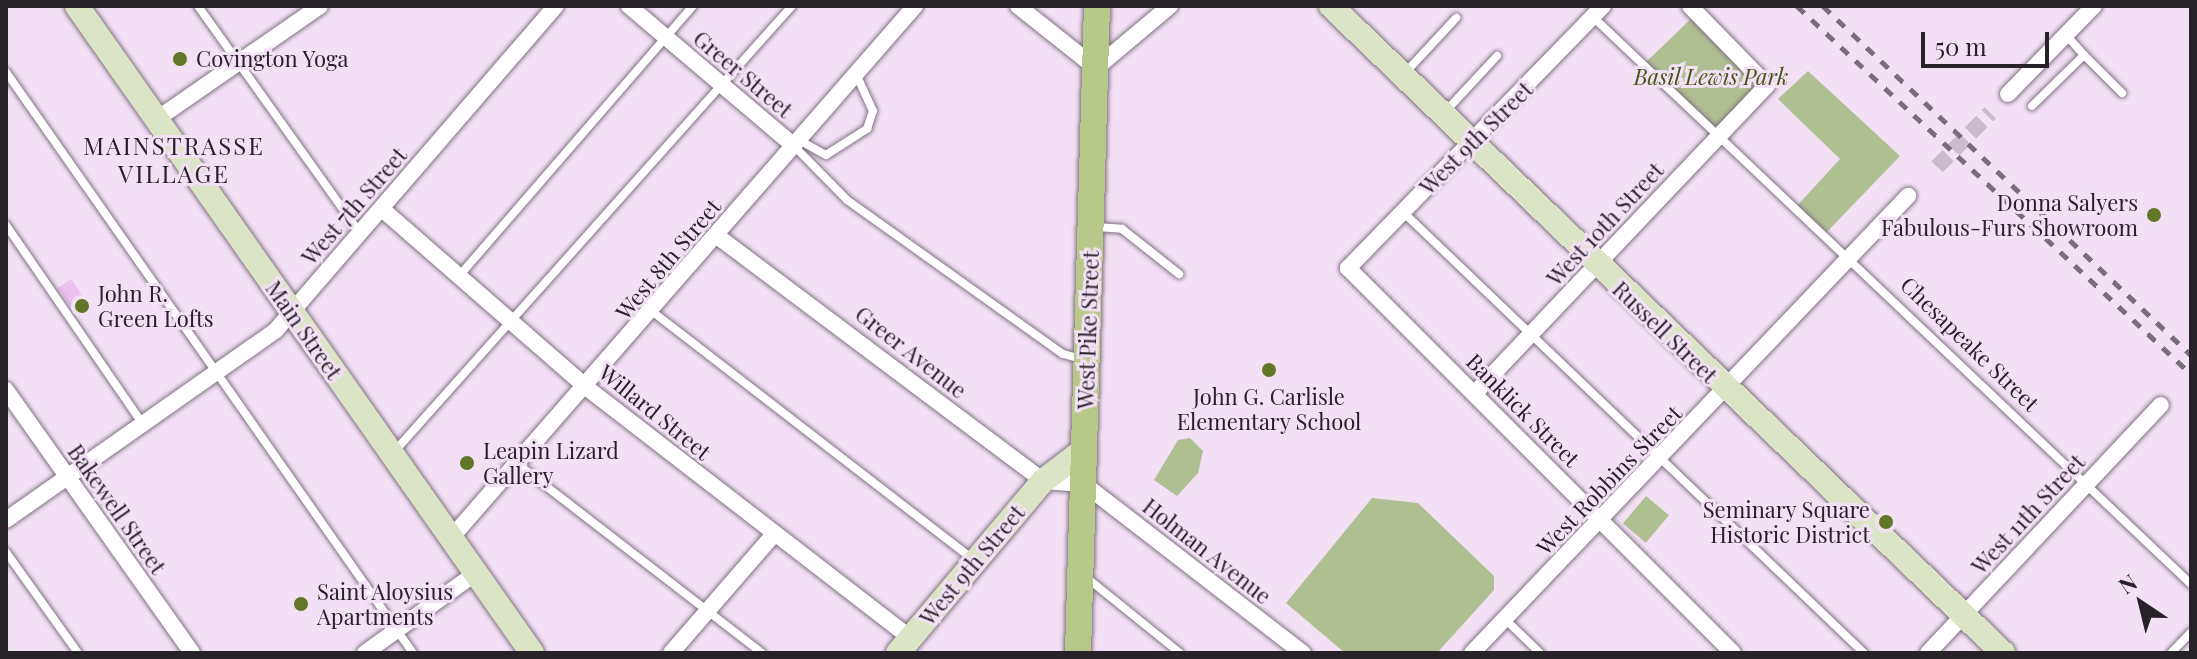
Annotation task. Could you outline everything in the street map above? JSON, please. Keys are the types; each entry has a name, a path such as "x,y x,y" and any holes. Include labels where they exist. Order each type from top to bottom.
{"main road":[{"name":"West Pike Street","path":"1078,653 1097,6"}],"street":[{"name":"Main Street","path":"77,6 532,653"},
{"path":"157,119 320,6"},
{"name":"West 7th Street","path":"6,520 143,424 291,312 556,6"},
{"name":"Greer Street","path":"629,6 794,141"},
{"name":"West 8th Street","path":"451,538 520,466 653,312 794,141 915,6"},
{"path":"1018,6 1096,68 1170,6"},
{"name":"Russell Street","path":"1331,6 1725,390 2003,653"},
{"name":"West 10th Street","path":"1475,393 1767,85 1690,6"},
{"path":"2008,94 2094,6"},
{"name":"West 9th Street","path":"1348,268 1598,12"},
{"name":"West Robbins Street","path":"1472,653 1908,196"},
{"name":"Willard Street","path":"382,209 587,388 774,534 904,646"},
{"name":"Greer Avenue","path":"717,236 1043,481"},
{"name":"Banklick Street","path":"1348,268 1733,653"},
{"name":"Bakewell Street","path":"6,390 192,653"},
{"name":"West 11th Street","path":"1928,653 2161,405"},
{"name":"West 9th Street","path":"904,646 1043,481 1085,449"},
{"path":"1043,481 1084,484"},
{"name":"Holman Avenue","path":"1084,484 1303,653"},
{"path":"671,653 774,534"},
{"path":"365,653 476,573"}],"lane":[{"path":"198,6 359,232"},
{"path":"459,276 693,6"},
{"path":"393,454 718,81 731,76 792,6"},
{"name":"Chesapeake Street","path":"1598,12 1719,135 2191,584"},
{"path":"1403,75 1456,18"},
{"path":"2066,35 2122,93"},
{"path":"2032,106 2084,55"},
{"path":"1443,114 1497,56"},
{"path":"6,72 413,653"},
{"path":"794,141 826,155 867,129 873,111 856,74"},
{"path":"794,141 847,200 1063,354 1087,360"},
{"path":"1403,212 1864,653"},
{"path":"6,225 143,424"},
{"path":"1091,227 1122,229 1179,274"},
{"path":"653,312 977,562"},
{"path":"520,466 762,653"},
{"path":"6,552 78,653"},
{"path":"1080,572 1180,653"},
{"path":"1505,619 1540,653"},
{"path":"2171,653 2191,632"}],"green space":[{"name":"Basil Lewis Park","path":"1697,13 1766,85 1713,137 1643,65"},
{"path":"1808,71 1900,156 1824,235 1795,208 1840,159 1778,99"},
{"path":"1190,438 1203,451 1198,473 1177,496 1154,480 1178,440"},
{"path":"1646,496 1669,515 1646,543 1623,524"},
{"path":"1372,498 1418,503 1494,576 1494,590 1437,653 1345,653 1286,603"}],"shaded area":[{"path":"71,279 90,307 77,316 58,288"}],"tunnel":[{"path":"1937,167 1990,113"}],"railway":[{"path":"1797,6 2191,374"},
{"path":"1823,6 2191,355"}],"place":[{"name":"Covington Yoga","path":"180,59"},
{"name":"Donna Salyers Fabulous-Furs Showroom","path":"2154,215"},
{"name":"John R. Green Lofts","path":"82,306"},
{"name":"John G. Carlisle Elementary School","path":"1269,370"},
{"name":"Leapin Lizard Gallery","path":"467,463"},
{"name":"Seminary Square Historic District","path":"1886,522"},
{"name":"Saint Aloysius Apartments","path":"301,604"}],"district":[{"name":"MAINSTRASSE VILLAGE","path":"174,160"}]}
